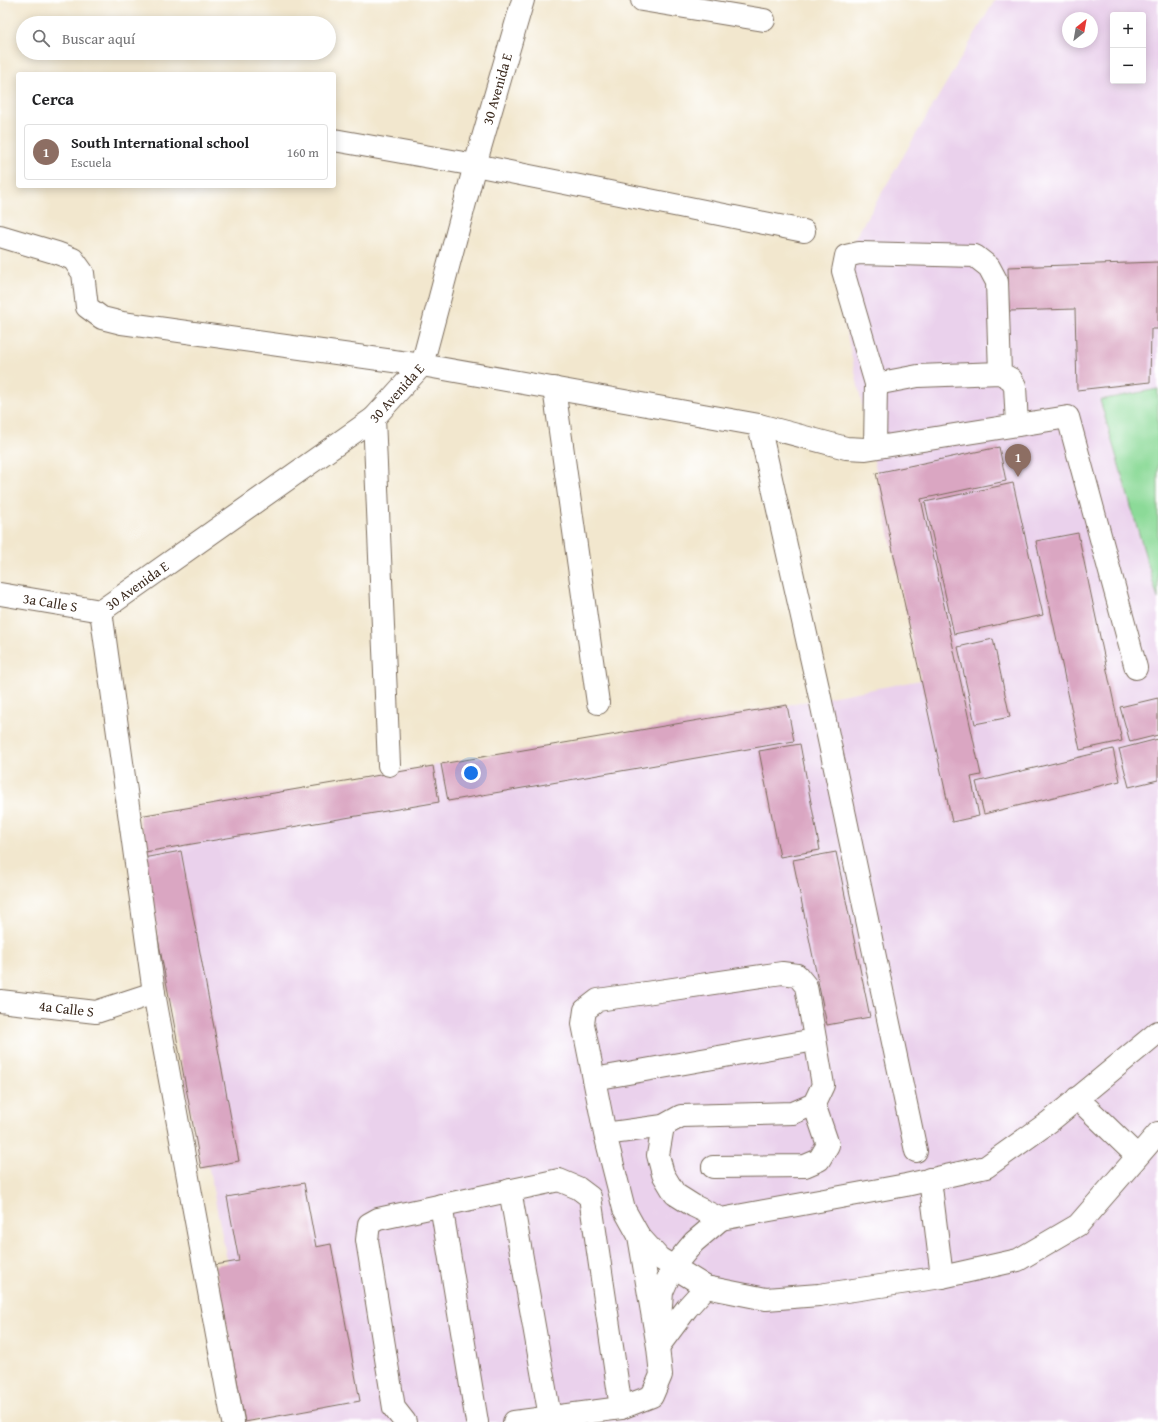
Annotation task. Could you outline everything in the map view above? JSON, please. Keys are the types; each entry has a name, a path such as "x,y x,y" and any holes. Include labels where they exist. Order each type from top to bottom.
{"street":[{"name":"30 Avenida E","path":"100,611 374,418 422,364 475,165 523,0"},
{"path":"642,0 764,20"},
{"path":"336,140 475,165 804,231"},
{"path":"0,236 57,252 73,259 83,273 88,307 102,318 122,323 422,364 759,425 846,448 866,449 1068,417 1136,668"},
{"path":"874,447 876,384 843,271 846,256 859,254 975,256 989,267 997,282 1000,373"},
{"path":"876,384 918,376 1000,373 1011,379 1015,386 1017,425"},
{"path":"554,388 598,702"},
{"path":"374,418 389,765"},
{"path":"759,425 818,688 916,1151"},
{"name":"3a Calle S","path":"0,594 100,611"},
{"path":"100,611 154,993 233,1422"},
{"path":"605,1134 663,1126 681,1116 793,1113 814,1104 823,1085 806,986 797,975 782,973 598,1000 585,1010 583,1024 605,1134 624,1210 639,1236 659,1258 706,1287 766,1299 819,1295 942,1277 1018,1260 1078,1225 1158,1133"},
{"name":"4a Calle S","path":"0,1001 96,1012 154,993"},
{"path":"658,1347 662,1292 673,1267 694,1242 721,1219 906,1185 986,1167 1049,1122 1158,1032"},
{"path":"594,1079 815,1040"},
{"path":"1077,1098 1137,1156"},
{"path":"713,1167 805,1166 819,1160 828,1145 814,1104"},
{"path":"663,1126 658,1155 663,1174 675,1194 694,1206 721,1219"},
{"path":"930,1179 942,1277"},
{"path":"405,1422 394,1408 367,1240 368,1224 378,1219 558,1180 578,1188 590,1197 621,1408"},
{"path":"510,1190 550,1417"},
{"path":"441,1205 477,1422"},
{"path":"514,1422 621,1408 652,1396 661,1375 658,1347 639,1236"},
{"path":"658,1347 687,1308 706,1287"}],"shaded area":[{"path":"995,0 1158,0 1158,1422 259,1422 139,816 787,705 921,680 834,274"}],"green space":[{"path":"1158,389 1158,599 1100,400"}],"building":[{"path":"1158,262 1158,329 1151,329 1150,382 1077,390 1075,309 1009,311 1008,267"},
{"path":"999,447 1006,481 921,499 981,775 971,777 979,816 952,822 876,473"},
{"path":"1013,483 1043,615 954,634 925,502"},
{"path":"1078,533 1122,741 1080,750 1036,541"},
{"path":"993,639 1010,717 975,724 958,647"},
{"path":"1158,698 1158,735 1130,742 1120,707"},
{"path":"787,705 794,741 448,801 441,764"},
{"path":"1158,739 1158,780 1129,787 1119,749"},
{"path":"800,744 820,850 780,857 759,751"},
{"path":"1113,749 1120,781 984,814 976,782"},
{"path":"433,766 439,802 145,852 139,816"},
{"path":"181,851 239,1161 201,1168 143,858"},
{"path":"836,852 870,1017 827,1025 793,860"},
{"path":"304,1183 316,1247 331,1244 360,1401 245,1422 215,1265 239,1261 227,1197"}],"place":[{"name":"South International school","path":"1018,477"}]}
